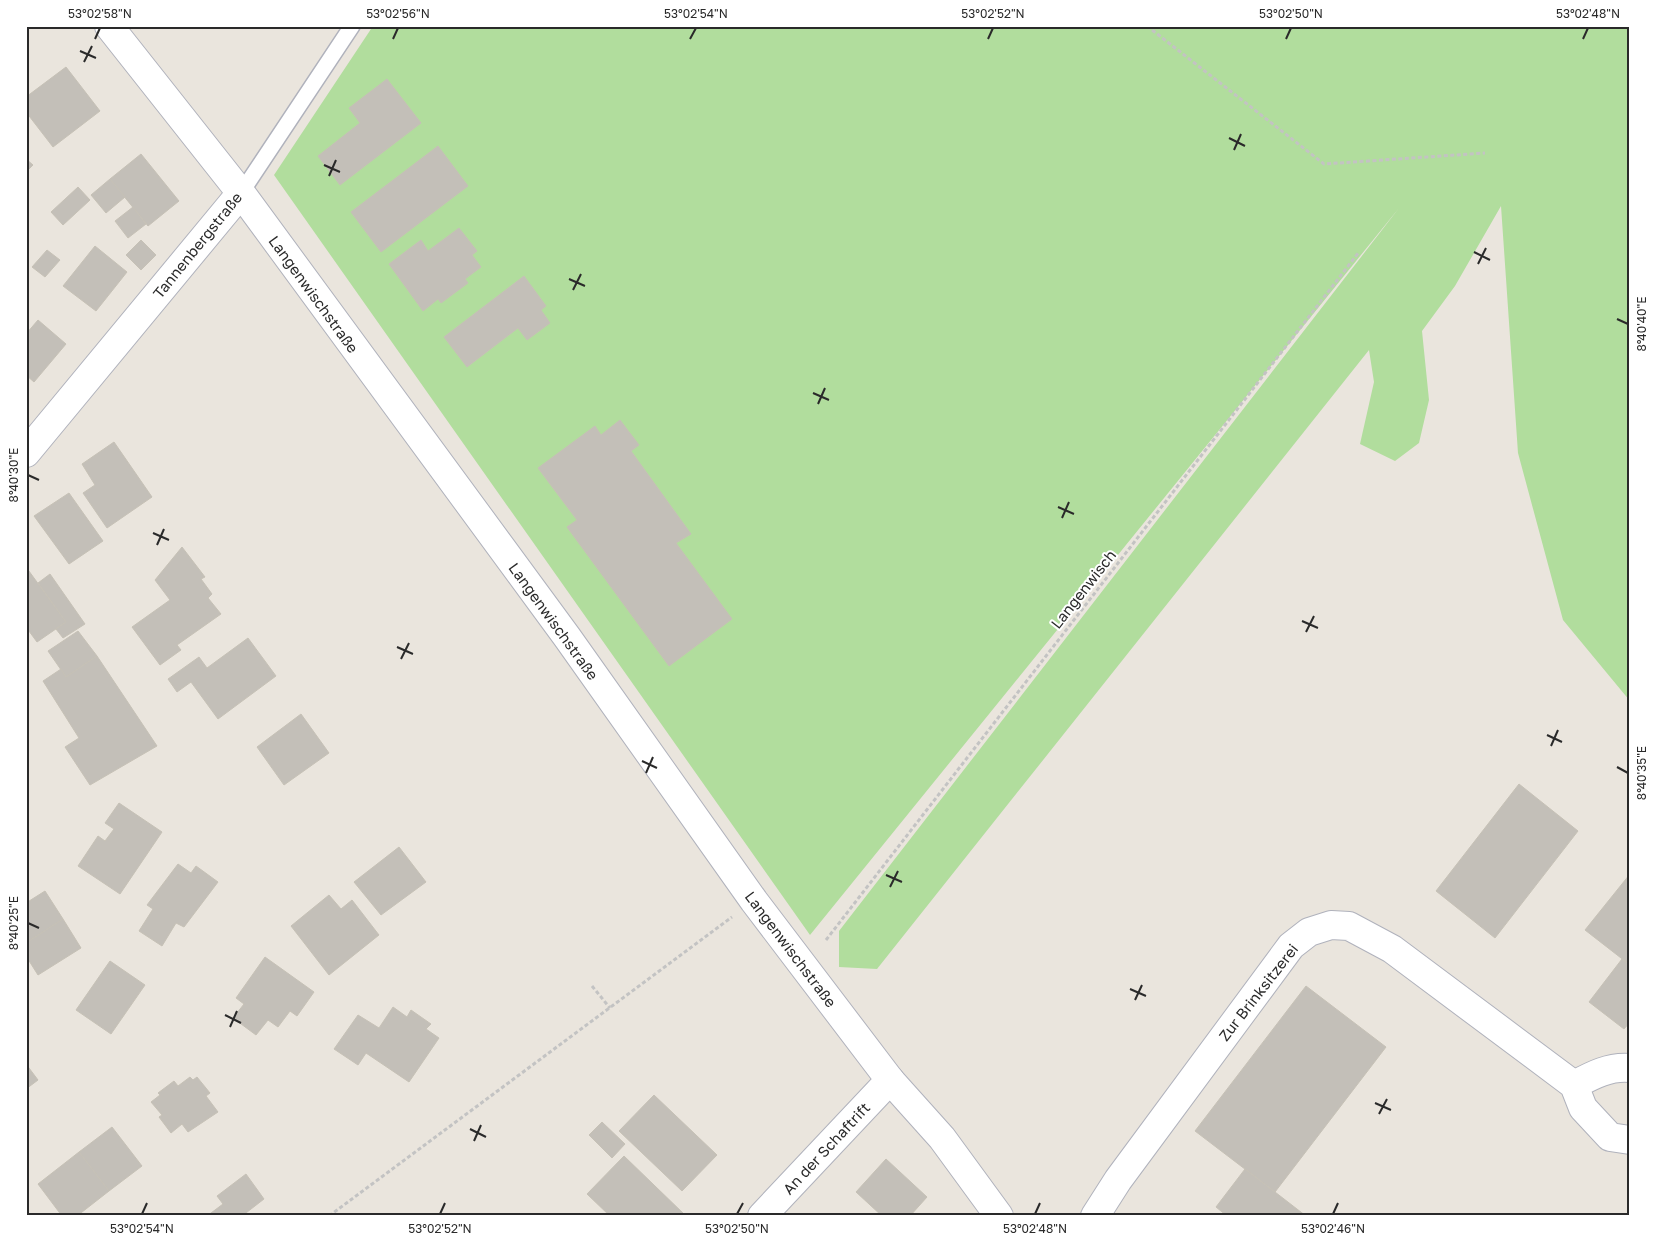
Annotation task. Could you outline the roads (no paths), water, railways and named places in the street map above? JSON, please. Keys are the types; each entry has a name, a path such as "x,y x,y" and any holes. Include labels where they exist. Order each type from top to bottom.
{"street":[{"name":"Langenwischstraße","path":"109,26 241,193 567,637 754,901 890,1080 942,1138 999,1216"},
{"name":"Tannenbergstraße","path":"26,453 241,193"},
{"name":"Zur Brinksitzerei","path":"1095,1216 1118,1180 1291,946 1308,932 1331,925 1349,926 1392,949 1574,1085 1584,1108 1610,1137 1630,1140"},
{"path":"1574,1085 1595,1074 1619,1067 1630,1068"},
{"name":"An der Schaftrift","path":"762,1216 890,1080"}],"lane":[{"name":"Tannenbergstraße","path":"241,193 352,26"}]}
